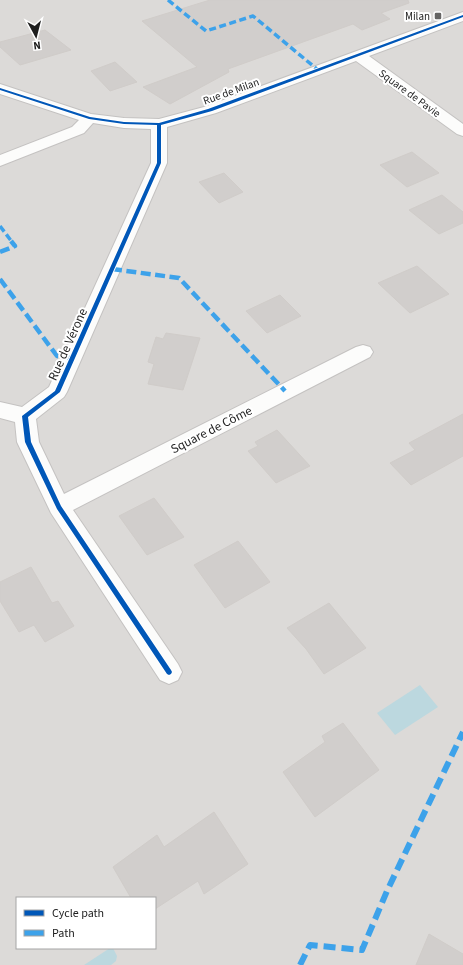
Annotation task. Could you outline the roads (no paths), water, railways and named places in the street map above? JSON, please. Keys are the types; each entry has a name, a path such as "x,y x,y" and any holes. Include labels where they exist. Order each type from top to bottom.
{"street":[{"name":"Rue de Milan","path":"0,89 89,118 124,123 159,124 210,110 463,16"},
{"name":"Square de Pavie","path":"358,55 463,131"},
{"path":"0,161 50,143 78,130 89,118"},
{"name":"Rue de Vérone","path":"25,416 58,392 159,163 159,124"},
{"name":"Square de Côme","path":"59,507 363,352"},
{"path":"0,410 25,416 28,442 59,507 169,672"}],"water":[{"path":"420,685 438,707 395,735 377,713"},
{"path":"108,949 114,949 117,956 116,961 111,965 84,965"}],"place":[{"name":"Milan","path":"438,16"}]}
